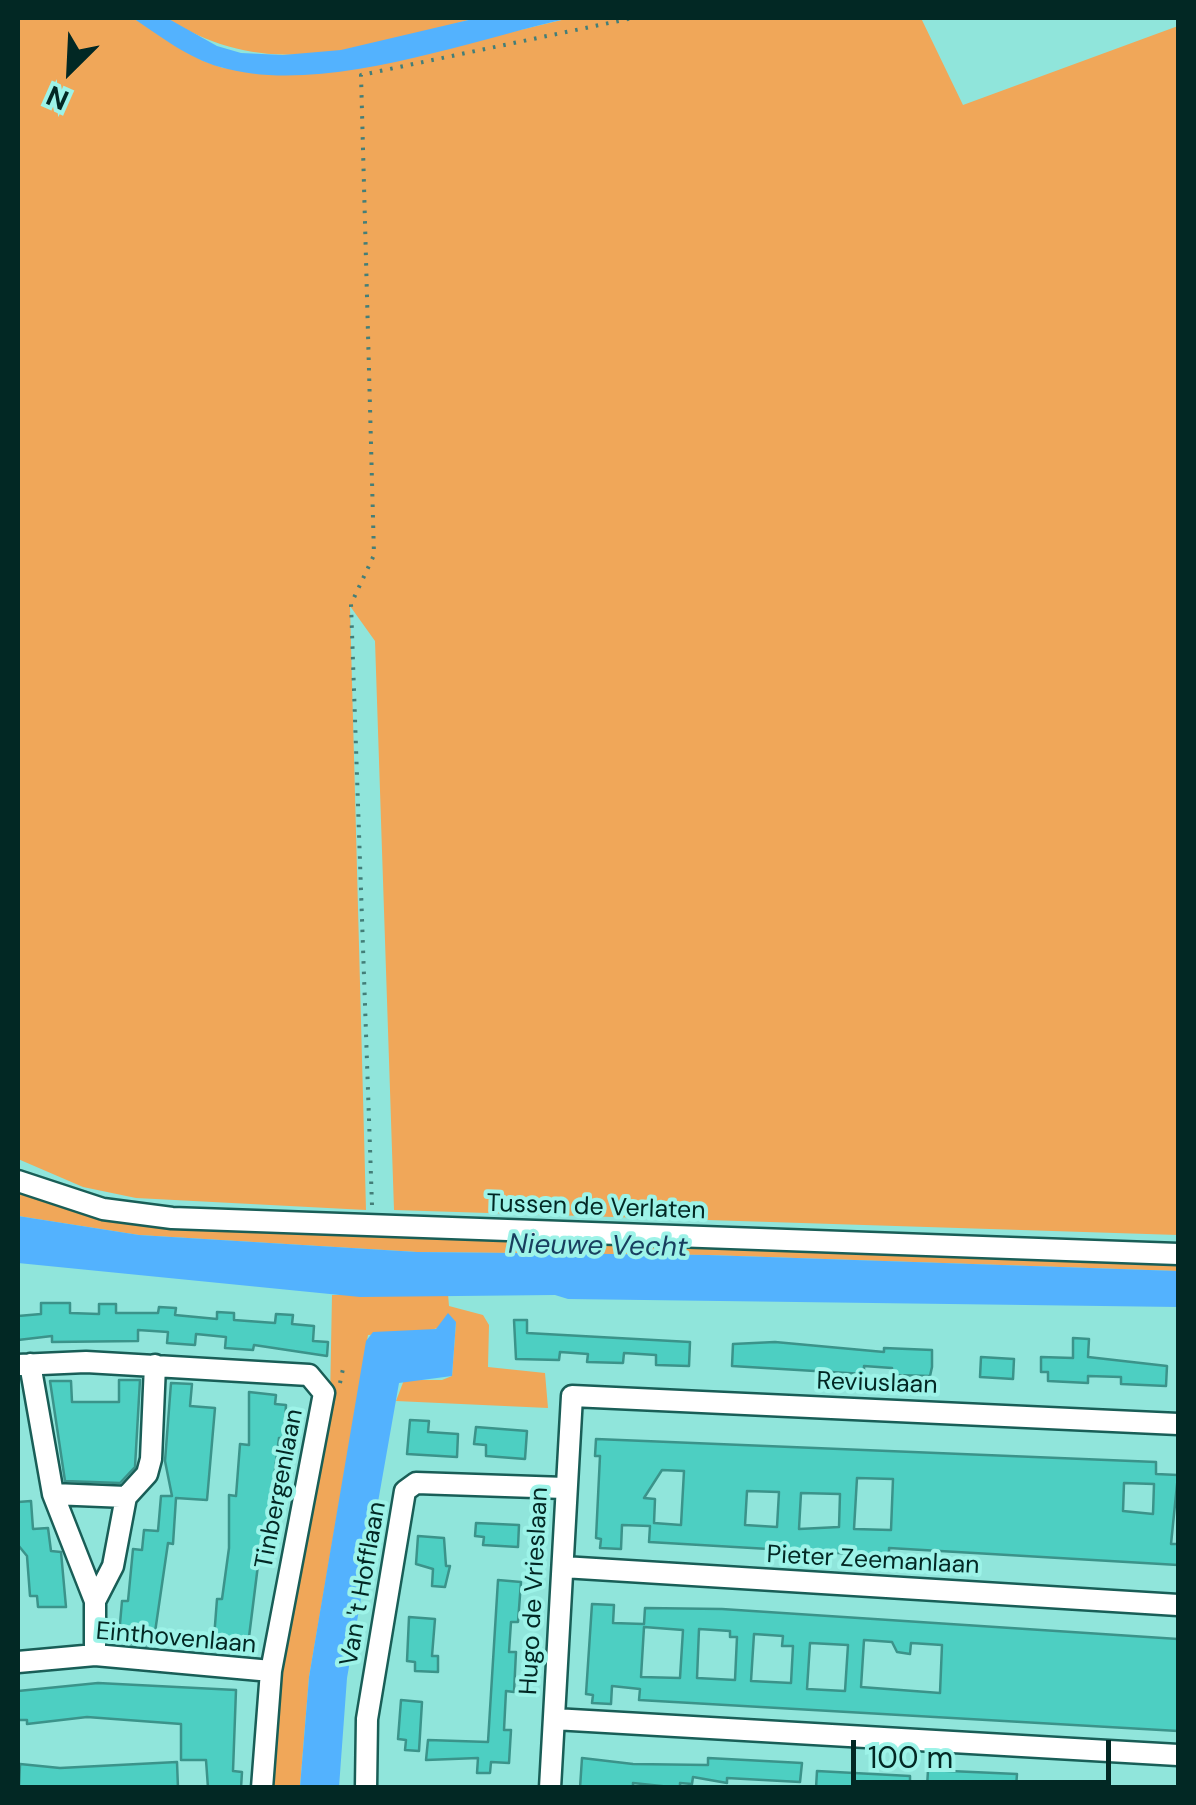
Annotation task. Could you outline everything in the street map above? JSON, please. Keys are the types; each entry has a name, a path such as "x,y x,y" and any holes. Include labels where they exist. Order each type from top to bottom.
{"street":[{"name":"Tussen de Verlaten","path":"18,1181 77,1202 129,1214 1178,1254"},
{"name":"Tinbergenlaan","path":"24,1364 156,1365 309,1375 324,1393 271,1671 262,1788"},
{"path":"24,1364 54,1494 96,1601 95,1655"},
{"path":"96,1601 112,1566 126,1497 147,1474 151,1459 156,1365"},
{"name":"Reviuslaan","path":"572,1396 1178,1424"},
{"name":"Hugo de Vrieslaan","path":"550,1788 572,1396"},
{"name":"Van 't Hofflaan","path":"366,1788 367,1718 406,1491 416,1483 565,1488"},
{"path":"54,1494 126,1497"},
{"name":"Pieter Zeemanlaan","path":"564,1568 1178,1605"},
{"name":"Einthovenlaan","path":"18,1662 95,1655 271,1671"},
{"path":"554,1719 1178,1755"}],"path":[{"path":"373,1225 351,604 374,555 360,75 633,18"}],"shaded area":[{"path":"18,18 133,18 201,60 223,68 297,73 399,59 570,18 921,18 963,105 1178,26 1178,1235 394,1210 375,641 350,606 366,1210 136,1198 83,1187 18,1159"},
{"path":"167,18 477,18 358,48 281,55 243,50 205,38"},
{"path":"18,1188 82,1210 1178,1260 1178,1271 708,1255 417,1252 139,1235 18,1216"},
{"path":"448,1294 449,1306 483,1315 489,1325 488,1367 545,1373 548,1408 396,1401 404,1380 442,1380 452,1376 456,1322 428,1331 368,1335 309,1677 300,1787 273,1788 278,1688 330,1401 332,1295"}],"water":[{"path":"133,18 167,18 217,46 241,53 283,55 341,50 477,18 570,18 395,62 304,75 260,74 208,63"},
{"path":"18,1216 139,1235 417,1252 708,1255 1178,1271 1178,1307 568,1299 555,1295 360,1297 18,1263"},
{"path":"448,1313 456,1322 452,1376 399,1383 347,1678 339,1787 300,1787 309,1677 366,1341 373,1332 436,1329"}],"building":[{"path":"41,1303 70,1303 70,1313 99,1314 99,1304 116,1304 116,1313 158,1313 159,1307 176,1308 175,1315 217,1319 217,1312 234,1313 234,1320 275,1323 276,1314 293,1315 292,1324 314,1326 313,1341 328,1342 327,1356 254,1345 253,1350 225,1348 226,1337 196,1334 195,1345 167,1343 168,1332 138,1330 138,1341 52,1342 52,1336 18,1340 18,1316 41,1314"},
{"path":"514,1320 527,1320 527,1333 690,1342 689,1366 656,1365 656,1355 624,1353 623,1363 587,1362 588,1354 560,1352 559,1360 516,1359"},
{"path":"1073,1338 1089,1339 1088,1357 1167,1366 1166,1386 1121,1384 1121,1377 1088,1376 1088,1383 1048,1381 1048,1372 1041,1372 1041,1357 1073,1358"},
{"path":"775,1342 884,1352 884,1348 932,1350 932,1367 930,1376 892,1375 892,1368 864,1366 864,1374 732,1366 733,1344"},
{"path":"981,1357 1014,1359 1013,1379 980,1377"},
{"path":"119,1380 140,1380 135,1467 120,1483 65,1481 50,1381 71,1381 72,1402 119,1402"},
{"path":"171,1383 192,1384 190,1406 215,1408 207,1500 176,1498 173,1544 168,1543 153,1646 130,1644 131,1636 119,1635 122,1601 128,1601 133,1549 142,1550 144,1530 158,1531 161,1496 172,1496 165,1461"},
{"path":"249,1392 276,1395 275,1404 286,1405 284,1438 279,1438 266,1542 261,1541 248,1645 237,1644 236,1653 213,1651 217,1599 222,1599 229,1548 229,1495 236,1496 240,1444 249,1445"},
{"path":"410,1420 429,1421 428,1432 458,1434 457,1457 407,1454"},
{"path":"476,1427 527,1431 525,1459 486,1456 486,1445 474,1444"},
{"path":"596,1439 1156,1462 1156,1474 1178,1475 1171,1544 1178,1544 1178,1565 889,1548 889,1556 649,1542 650,1526 622,1525 621,1549 600,1548 601,1539 596,1538 600,1456 595,1456","holes":["662,1470 684,1471 681,1525 654,1523 655,1499 644,1498","857,1478 893,1479 891,1530 854,1529","1124,1483 1154,1484 1153,1514 1123,1511","747,1491 779,1492 777,1527 745,1525","801,1493 840,1494 839,1527 799,1529"]},
{"path":"31,1501 33,1529 48,1528 51,1551 61,1552 66,1607 38,1607 37,1596 30,1596 27,1556 18,1545 18,1502"},
{"path":"476,1523 519,1525 518,1547 483,1545 484,1537 475,1536"},
{"path":"418,1536 444,1538 446,1566 450,1566 445,1587 432,1586 433,1569 416,1564"},
{"path":"498,1580 521,1582 518,1622 511,1622 509,1652 516,1652 514,1692 506,1691 504,1730 511,1730 509,1763 491,1762 490,1773 477,1773 478,1758 426,1760 428,1740 488,1742"},
{"path":"592,1604 614,1605 613,1623 644,1624 645,1608 722,1609 1178,1639 1178,1731 639,1700 640,1689 612,1686 611,1704 592,1703 593,1695 586,1694","holes":["644,1627 683,1630 680,1678 641,1677","699,1629 730,1631 730,1637 737,1637 735,1680 697,1678","754,1634 783,1636 782,1646 793,1646 791,1683 751,1681","864,1640 892,1642 897,1652 910,1654 911,1643 942,1645 940,1693 861,1687","810,1643 848,1645 845,1691 807,1689"]},
{"path":"409,1617 435,1619 432,1656 438,1656 438,1672 415,1671 415,1662 407,1661"},
{"path":"98,1683 236,1690 233,1771 242,1772 241,1788 208,1788 206,1760 181,1760 181,1724 87,1717 27,1724 27,1720 18,1720 18,1691"},
{"path":"401,1700 422,1702 419,1751 405,1750 406,1740 398,1739"},
{"path":"582,1758 633,1764 708,1765 708,1758 802,1763 800,1782 727,1778 727,1783 693,1777 692,1784 680,1783 680,1788 633,1783 633,1788 580,1788"},
{"path":"177,1762 178,1788 19,1788 20,1764 60,1768"},
{"path":"928,1770 1017,1774 1016,1788 927,1788"},
{"path":"817,1771 910,1776 910,1788 816,1788"}],"water label":[{"name":"Nieuwe Vecht","path":"598,1247"}]}
